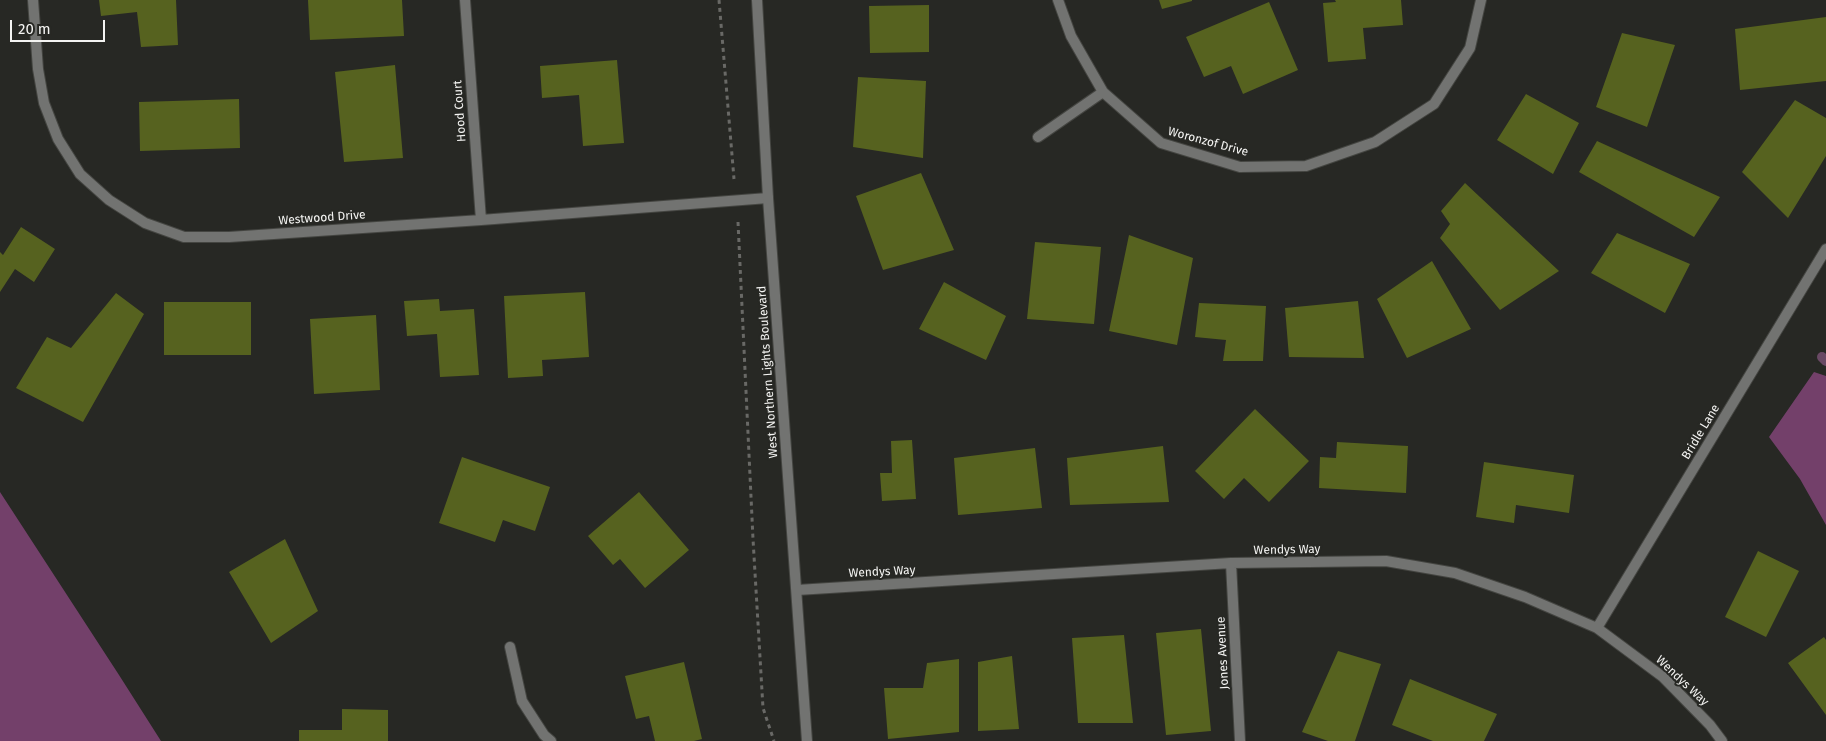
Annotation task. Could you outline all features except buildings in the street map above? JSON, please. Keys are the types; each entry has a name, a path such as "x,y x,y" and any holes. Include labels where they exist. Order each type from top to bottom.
{"street":[{"name":"Westwood Drive","path":"33,0 38,69 44,104 58,139 80,174 109,200 145,223 184,237 229,237 768,198"},
{"name":"Hood Court","path":"465,0 481,220"},
{"name":"West Northern Lights Boulevard","path":"757,0 768,198 807,741"},
{"name":"Woronzof Drive","path":"1058,0 1071,36 1103,92 1161,143 1240,166 1306,166 1375,142 1434,104 1470,48 1481,0"},
{"path":"1038,137 1103,92"},
{"name":"Bridle Lane","path":"1597,628 1826,249"},
{"name":"Wendys Way","path":"796,590 1231,563 1386,561 1455,573 1526,597 1597,628 1662,677 1710,725 1722,741"},
{"name":"Jones Avenue","path":"1231,563 1240,741"},
{"path":"510,647 522,700 544,735 551,741"}],"path":[{"path":"719,0 732,163 737,200 753,549 763,708 774,741"}],"shaded area":[{"path":"1814,372 1826,376 1826,525 1800,479 1769,437"},
{"path":"0,492 119,675 161,741 0,741"}],"waterway":[{"path":"1822,357 1826,361"}]}
